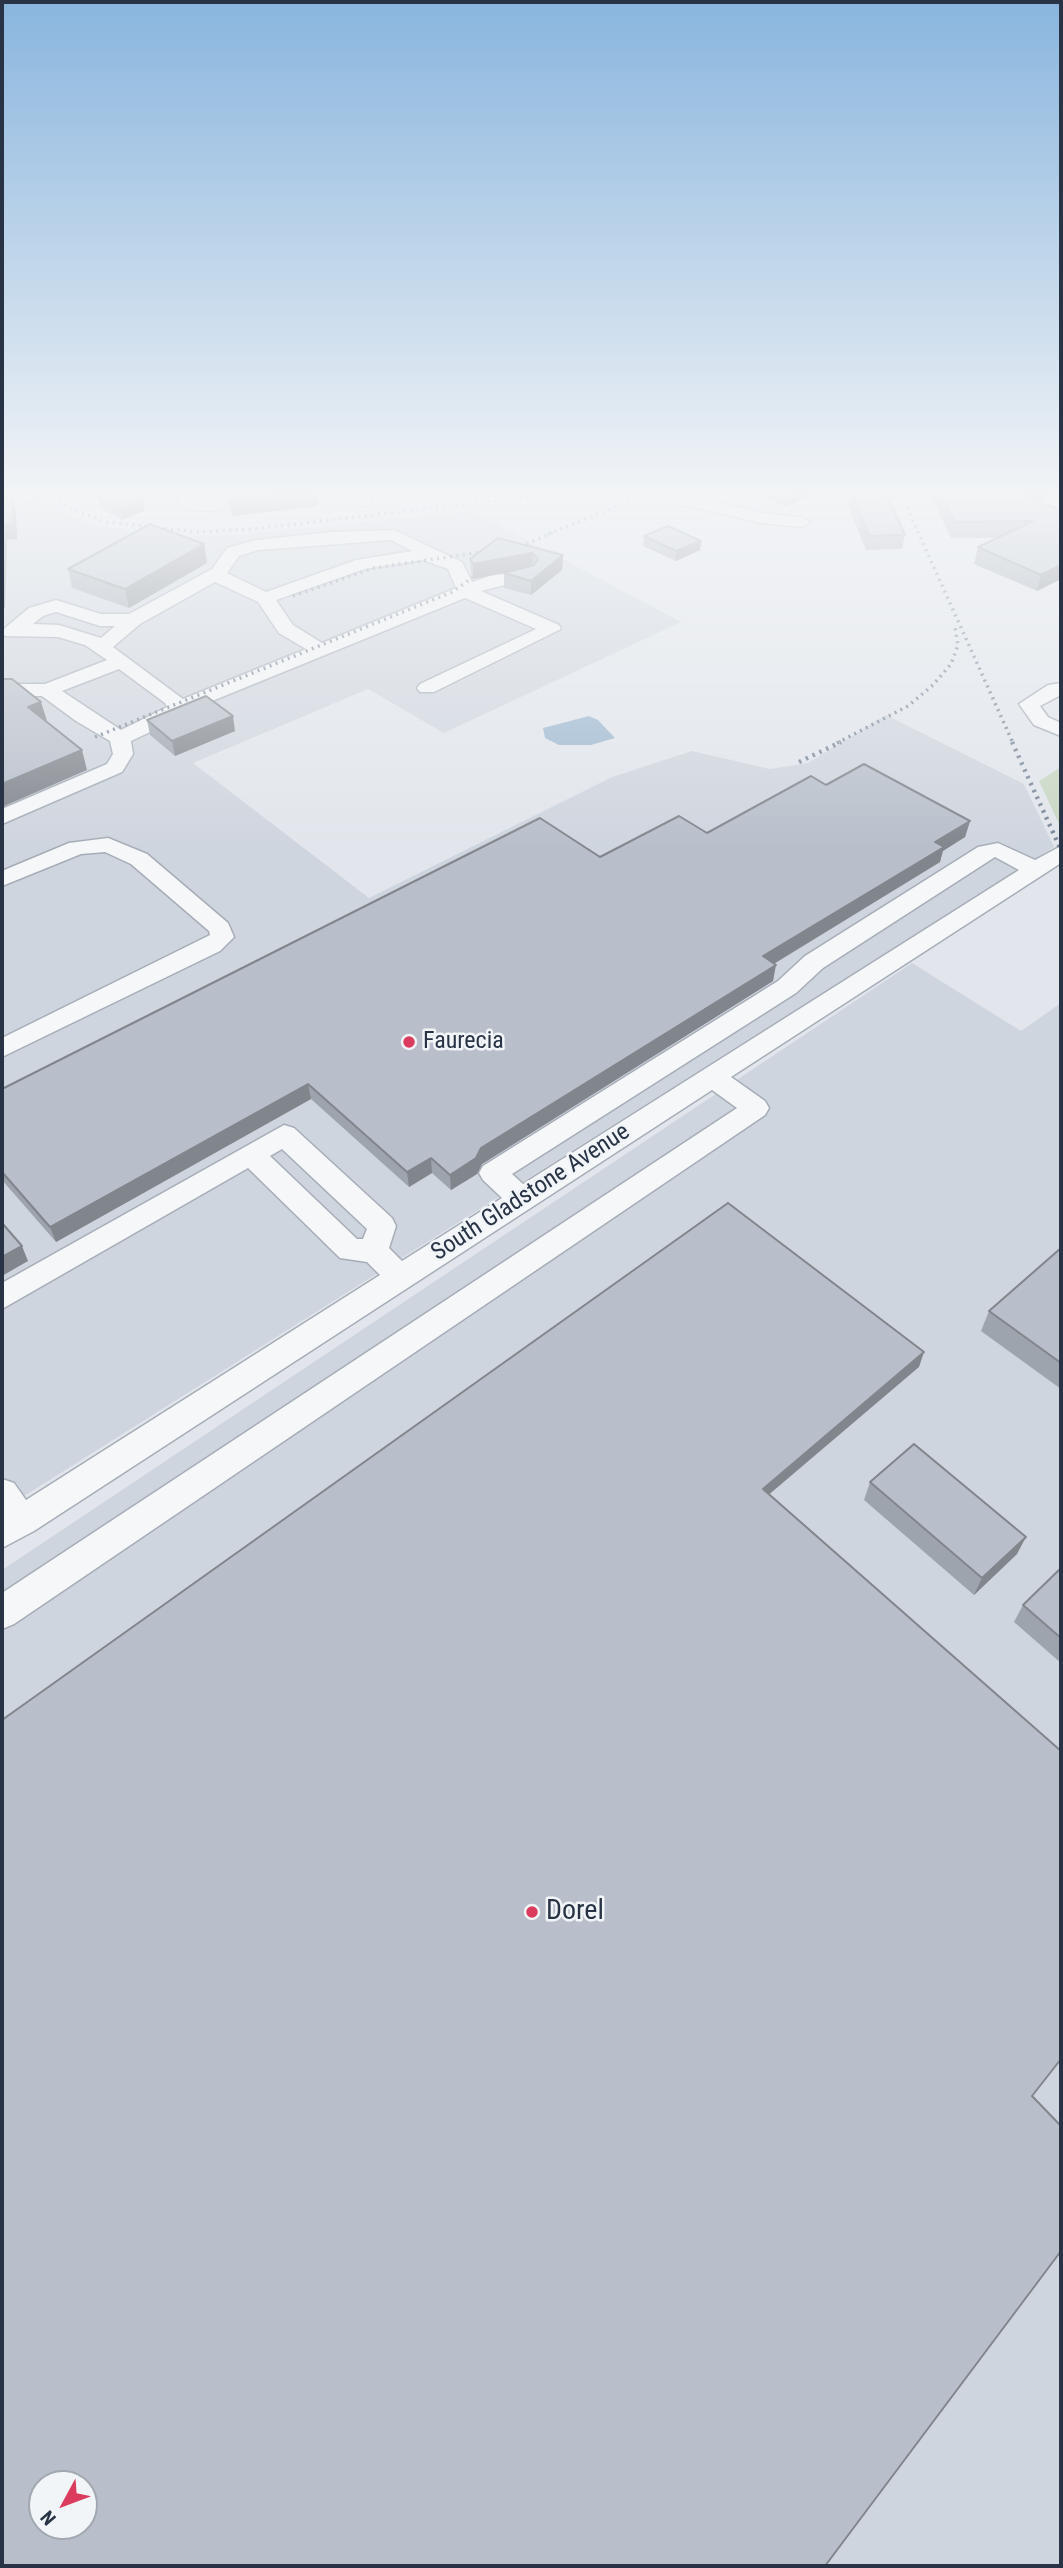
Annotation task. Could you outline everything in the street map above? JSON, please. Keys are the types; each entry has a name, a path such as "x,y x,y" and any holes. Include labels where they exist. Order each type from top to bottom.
{"street":[{"path":"10,633 36,612 43,610"},
{"path":"67,610 93,618 133,620"},
{"path":"101,648 133,620 151,610"},
{"path":"273,610 286,629 321,650"},
{"path":"120,738 171,715 178,708 422,610"},
{"path":"427,688 552,629 508,610"},
{"path":"70,634 93,618"},
{"path":"10,633 70,634 92,641 173,699 178,708"},
{"path":"2,690 47,690 120,662"},
{"path":"1061,689 1055,689 1029,704 1041,721 1061,730"},
{"path":"2,817 116,768 123,754 120,738 83,717 47,690"},
{"path":"2,879 77,848 108,845 139,859 220,928 222,937 211,946 2,1048"},
{"path":"522,1199 493,1173 787,986 814,962 837,947 986,852 998,850 1035,869"},
{"name":"South Gladstone Avenue","path":"12,1527 1061,853"},
{"path":"837,947 875,972"},
{"path":"2,1613 755,1108 712,1077"},
{"path":"622,1091 653,1115"},
{"path":"2,1297 284,1135 382,1226 374,1251"},
{"path":"251,1154 350,1250 374,1251 400,1277"},
{"path":"2,1493 12,1527"}],"shaded area":[{"path":"2,610 658,610 681,622 444,733 368,689 193,763 369,898 612,777 692,751 770,769 808,763 886,715 1024,784 1054,847 2,1510 2,682 7,680 2,675"},
{"name":"Dorel","path":"912,963 1021,1031 1061,1003 1061,2566 2,2566 2,1570"}],"green space":[{"path":"1061,767 1061,828 1039,781"}],"water":[{"path":"589,716 598,720 615,738 591,745 559,745 545,738 543,728"}],"building":[{"path":"2,679 12,679 41,702 28,707 82,750 2,784"},
{"path":"206,696 233,716 172,741 147,720"},
{"name":"Faurecia","path":"864,764 970,821 935,842 944,847 763,956 776,965 481,1148 476,1158 450,1175 431,1158 407,1172 308,1084 50,1227 2,1172 2,1089 540,818 600,857 679,816 707,833 811,776 826,785"},
{"name":"Dorel","path":"728,1203 924,1352 763,1489 1061,1751 1061,2059 1032,2096 1061,2126 1061,2251 825,2566 2,2566 2,1720"},
{"path":"2,1223 22,1246 2,1257"},
{"path":"1061,1248 1061,1363 989,1311"},
{"path":"914,1444 1026,1537 982,1578 870,1482"},
{"path":"1061,1568 1061,1638 1023,1605"}],"railway":[{"path":"95,737 408,610"},
{"path":"953,610 1013,743"},
{"path":"837,743 908,706 933,685 951,664 958,645 955,627"},
{"path":"799,762 841,742"},
{"path":"1012,742 1061,850"}],"place":[{"name":"Faurecia","path":"409,1042"},
{"name":"Dorel","path":"532,1912"}]}
